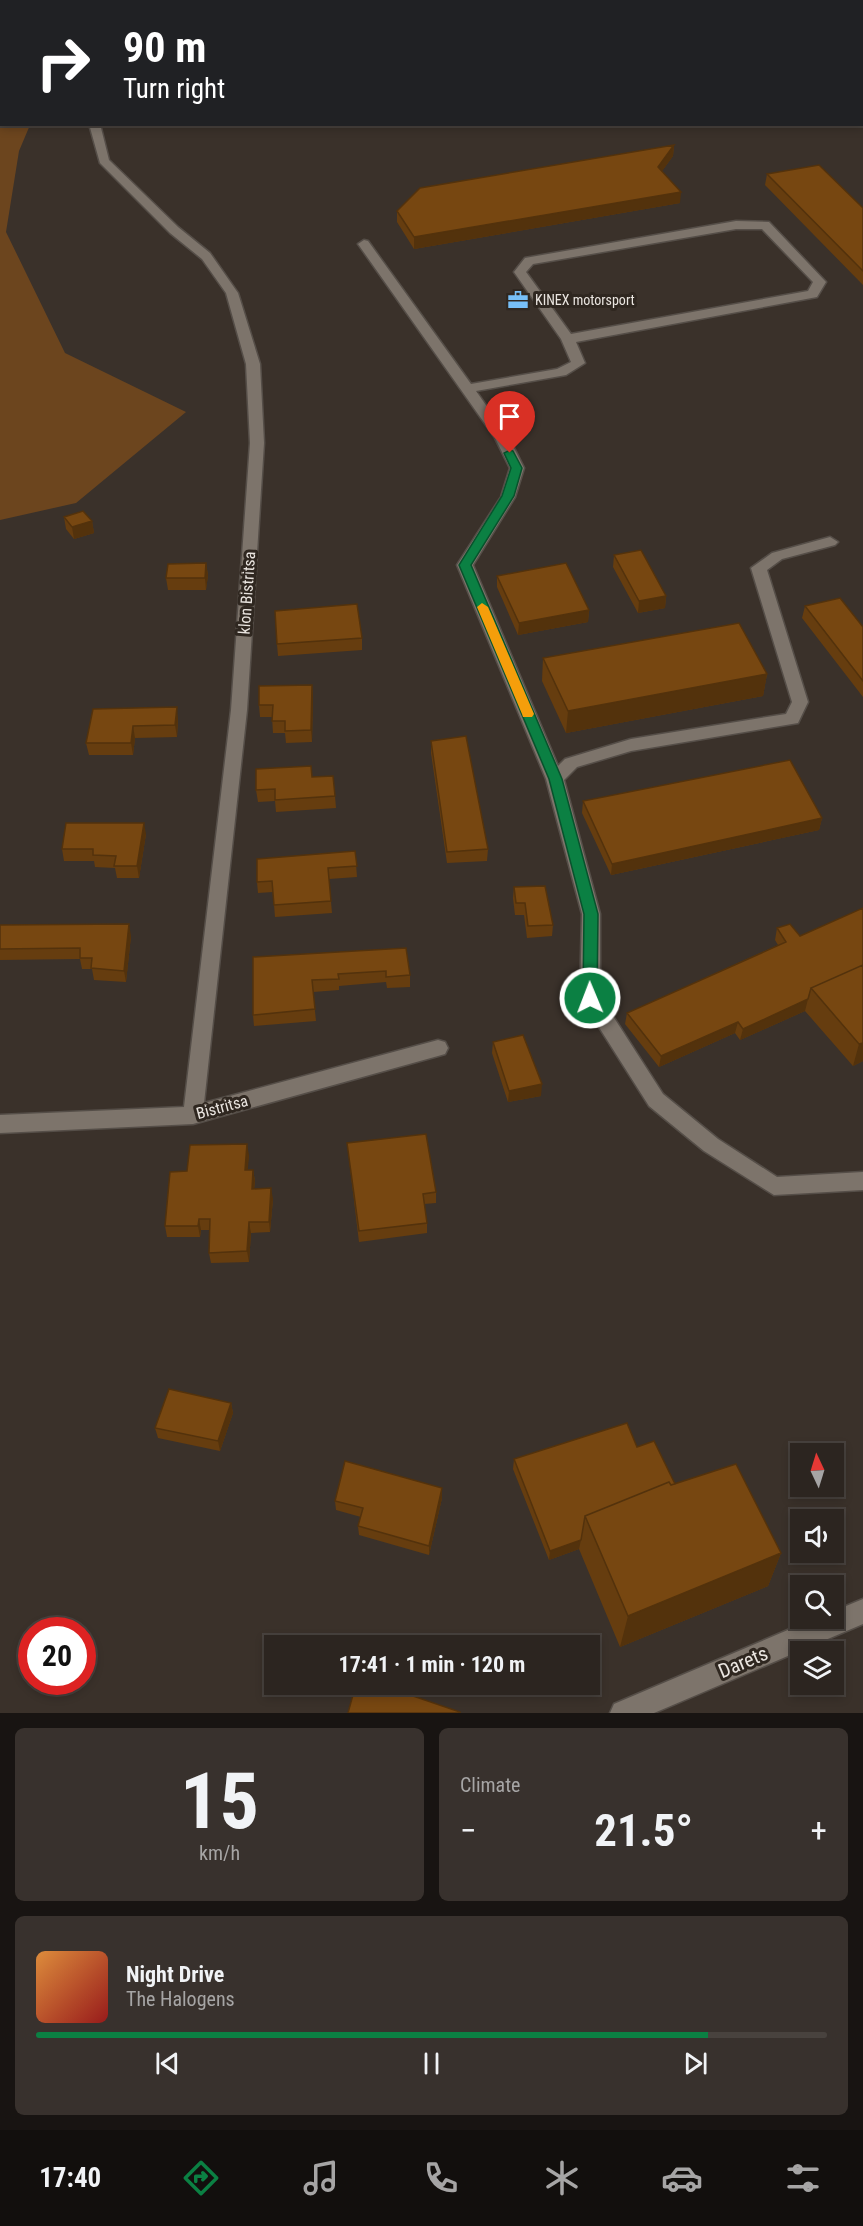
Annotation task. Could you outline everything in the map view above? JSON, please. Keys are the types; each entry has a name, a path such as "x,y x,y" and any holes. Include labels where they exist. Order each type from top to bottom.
{"street":[{"name":"klon Bistritsa","path":"95,126 104,161 174,230 206,256 232,293 253,364 257,443 239,710 193,1115"},
{"path":"467,389 561,372 578,363 568,339 520,272 529,261 736,225 765,225 820,282 812,294 568,339"},
{"path":"364,244 502,438 517,468 508,496 465,565 555,779 591,914 590,998 656,1100 711,1145 774,1186 863,1181"},
{"path":"555,779 571,763 631,745 792,719 800,702 759,568 777,556 830,542"},
{"name":"Bistritsa","path":"0,1124 193,1115 438,1048"},
{"name":"Darets","path":"623,1713 863,1611"}],"shaded area":[{"path":"0,126 30,126 19,151 6,232 65,353 186,412 76,503 0,520"}],"building":[{"path":"674,145 658,167 681,192 414,237 397,211 420,188"},
{"path":"819,165 863,208 863,271 767,174"},
{"path":"83,511 92,521 72,527 64,517"},
{"path":"641,550 666,596 639,601 614,555"},
{"path":"206,563 205,578 166,578 168,564"},
{"path":"566,563 589,610 519,623 497,576"},
{"path":"840,598 863,627 863,681 805,606"},
{"path":"357,604 362,638 277,644 275,611"},
{"path":"739,623 767,674 568,711 543,658"},
{"path":"312,685 311,730 285,731 285,721 272,721 273,705 259,705 259,686"},
{"path":"177,707 175,725 133,726 131,743 86,743 93,709"},
{"path":"466,736 488,849 447,852 431,741"},
{"path":"790,760 822,818 612,864 583,801"},
{"path":"311,766 312,777 333,776 335,796 275,800 275,789 256,790 256,769"},
{"path":"66,823 144,823 137,866 114,866 116,856 93,855 93,849 62,849"},
{"path":"355,851 357,866 328,868 331,901 274,905 272,881 257,882 257,859"},
{"path":"545,886 553,925 528,926 525,903 516,903 514,887"},
{"path":"863,908 863,965 811,988 808,999 743,1029 738,1022 661,1056 627,1013 786,942 777,928 790,924 800,936"},
{"path":"129,924 124,971 91,968 92,958 80,958 80,948 0,949 0,925"},
{"path":"406,948 410,975 386,977 386,971 338,974 339,979 312,980 315,1009 253,1015 253,957"},
{"path":"863,965 863,1043 859,1044 811,988"},
{"path":"523,1035 542,1084 509,1091 493,1042"},
{"path":"426,1134 436,1192 423,1194 427,1223 359,1231 347,1143"},
{"path":"247,1144 245,1170 253,1170 252,1189 271,1188 269,1222 249,1222 247,1251 209,1253 210,1219 199,1219 198,1226 165,1226 170,1172 187,1171 190,1145"},
{"path":"169,1389 231,1403 218,1441 155,1428"},
{"path":"627,1423 637,1447 654,1441 675,1484 671,1485 669,1482 585,1516 581,1540 550,1551 514,1459"},
{"path":"345,1461 442,1488 429,1546 358,1526 363,1508 335,1501"},
{"path":"736,1464 781,1553 628,1616 585,1516 669,1482 671,1485"},
{"path":"353,1695 410,1695 460,1712 460,1713 348,1713"}],"slow traffic":[{"path":"482,607 528,714"}],"place":[{"name":"KINEX motorsport","path":"518,300"}],"route":[{"path":"510,453 517,468 508,496 465,565 555,779 591,914 590,998"}]}
